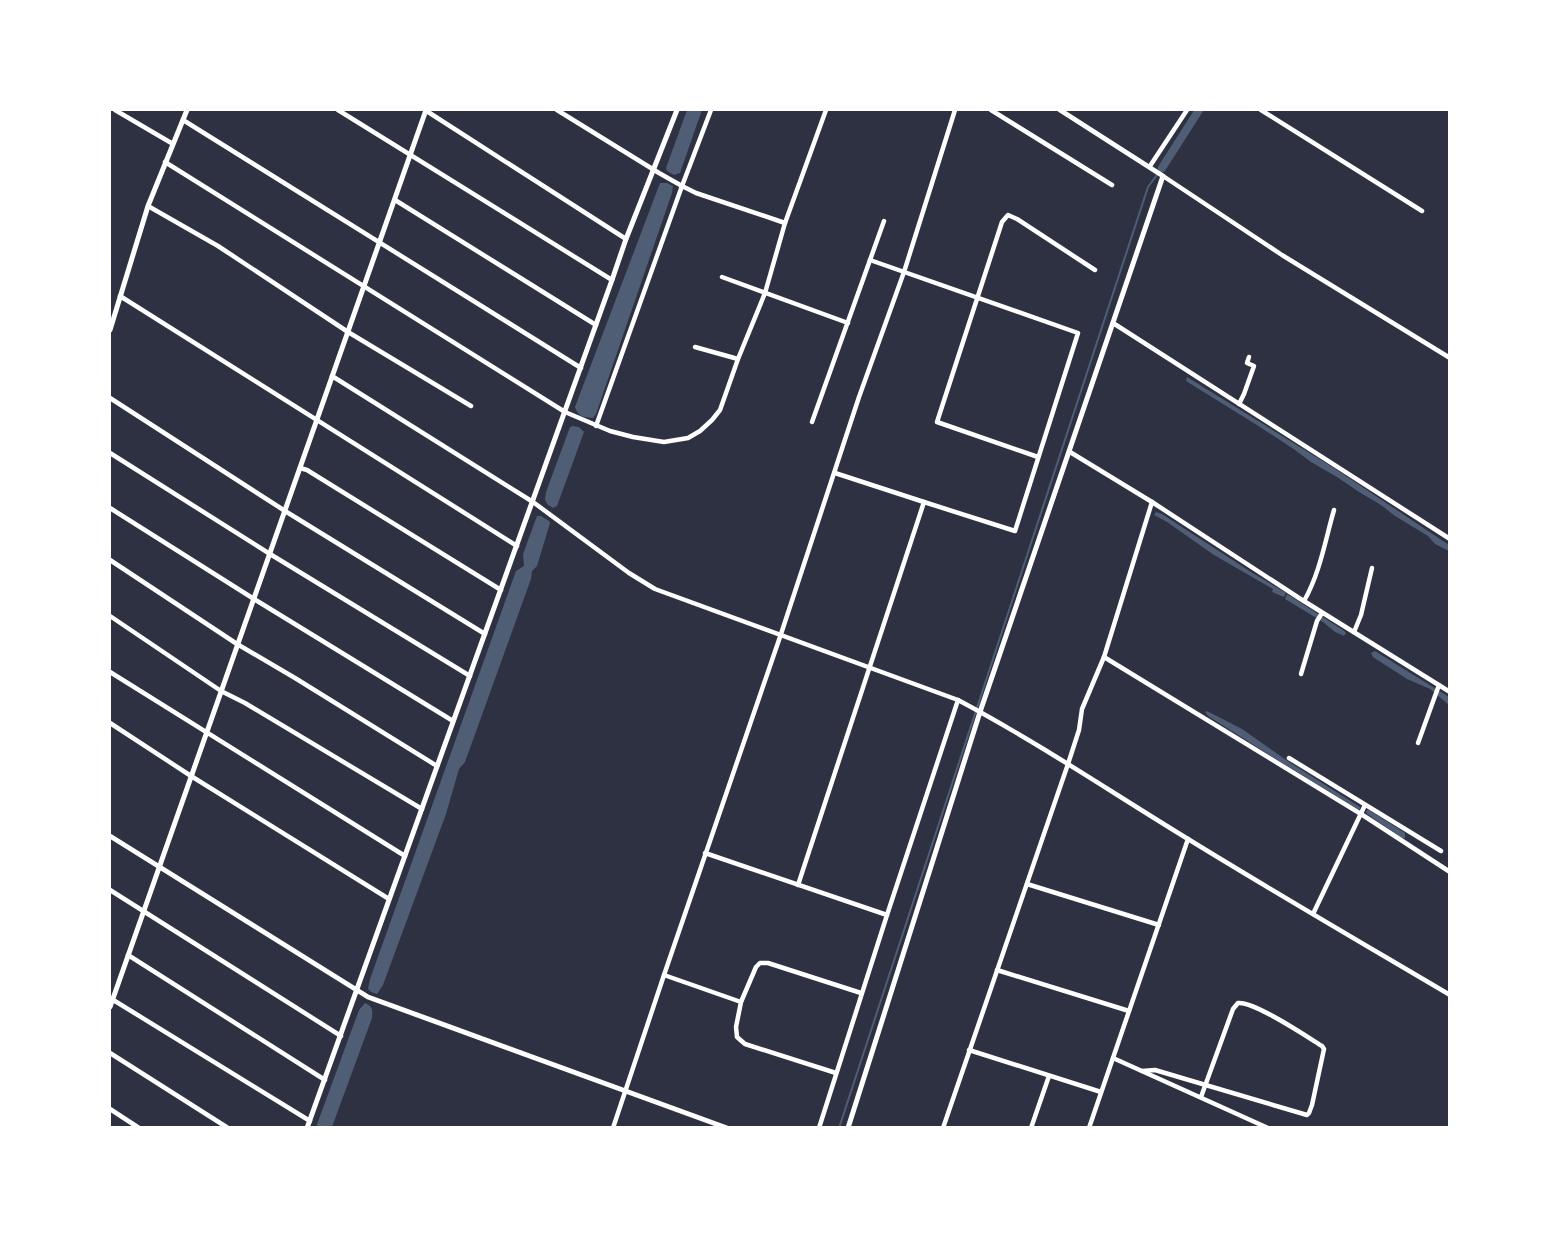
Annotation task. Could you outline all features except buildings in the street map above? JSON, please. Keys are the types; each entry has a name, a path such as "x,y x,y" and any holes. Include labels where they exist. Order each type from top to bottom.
{"street":[{"path":"115,110 173,144"},
{"path":"110,330 148,206 187,110"},
{"path":"338,110 612,280"},
{"path":"110,1007 426,110 626,239"},
{"path":"557,110 696,193 785,223"},
{"path":"307,1128 626,239 677,110"},
{"path":"596,426 711,110"},
{"path":"165,162 565,412 610,431 664,442 688,438 700,431 720,410 765,293 785,223 826,110"},
{"path":"613,1128 859,397 904,272 955,110"},
{"path":"991,110 1112,185"},
{"path":"1060,110 1150,166 1282,255 1449,358"},
{"path":"1150,166 1187,110"},
{"path":"1261,110 1422,211"},
{"path":"183,120 581,368"},
{"path":"848,1128 979,711 1070,452 1163,176"},
{"path":"394,200 596,325"},
{"path":"148,206 221,248 348,332 471,406"},
{"path":"1038,457 937,422 1002,222 1008,215 1095,270"},
{"path":"813,422 884,220"},
{"path":"835,473 1015,531 1078,333 870,260"},
{"path":"722,277 848,323"},
{"path":"120,296 517,546"},
{"path":"1113,322 1449,540"},
{"path":"695,347 738,359"},
{"path":"1239,404 1254,366 1247,363 1249,357"},
{"path":"332,376 533,502 629,573 655,589 958,700 1449,995"},
{"path":"110,398 285,511 485,634"},
{"path":"1070,452 1449,692"},
{"path":"110,453 470,676"},
{"path":"300,468 307,470 501,590"},
{"path":"798,885 924,502"},
{"path":"943,1128 1068,764 1079,730 1082,709 1104,657 1152,502"},
{"path":"110,508 453,722"},
{"path":"1304,601 1318,568 1334,510"},
{"path":"110,560 237,644 437,766"},
{"path":"1354,632 1361,615 1372,568"},
{"path":"1301,674 1321,613"},
{"path":"110,616 221,691 245,703 422,809"},
{"path":"1104,657 1361,814 1449,872"},
{"path":"110,672 405,856"},
{"path":"1418,742 1438,685"},
{"path":"819,1128 886,915 958,700"},
{"path":"110,723 389,899"},
{"path":"1289,758 1441,851"},
{"path":"1313,914 1365,806"},
{"path":"110,836 368,997 727,1128"},
{"path":"1089,1128 1188,839"},
{"path":"705,853 886,915"},
{"path":"1027,884 1159,925"},
{"path":"110,890 341,1036"},
{"path":"128,955 325,1080"},
{"path":"836,1073 745,1044 737,1037 736,1027 741,1002 756,967 760,963 768,963 861,993"},
{"path":"997,970 1129,1011"},
{"path":"663,975 741,1002"},
{"path":"111,999 310,1121"},
{"path":"1142,1071 1155,1070 1206,1084 1307,1114 1312,1105 1324,1049 1256,1008 1238,1003 1233,1009 1206,1084 1201,1097"},
{"path":"969,1050 1101,1092"},
{"path":"110,1053 228,1128"},
{"path":"1113,1058 1269,1128"},
{"path":"1031,1128 1049,1076"},
{"path":"110,1109 139,1128"}],"water":[{"path":"687,110 702,110 680,173 674,175 666,168"},
{"path":"660,183 673,186 672,193 596,414 593,418 584,417 575,407"},
{"path":"1187,377 1334,468 1449,545 1449,551 1186,381"},
{"path":"570,427 579,427 584,432 557,506 553,508 545,500 546,492"},
{"path":"1156,512 1286,593 1284,597 1272,592 1273,589 1214,555 1154,515"},
{"path":"537,516 541,516 550,523 537,566 532,571 465,762 459,769 446,814 383,985 377,994 371,992 368,989 370,979 516,571 524,566 523,554"},
{"path":"1287,594 1343,630 1346,633 1344,636 1285,599"},
{"path":"1375,651 1449,697 1449,705 1430,689 1407,679 1373,657 1371,653"},
{"path":"1205,712 1242,729 1360,809 1208,716"},
{"path":"1367,810 1405,833 1405,838 1367,814"},
{"path":"365,1003 372,1008 372,1018 332,1127 316,1127 359,1010"}],"waterway":[{"path":"1162,168 1199,110"},
{"path":"839,1128 1148,187 1162,168"}]}
